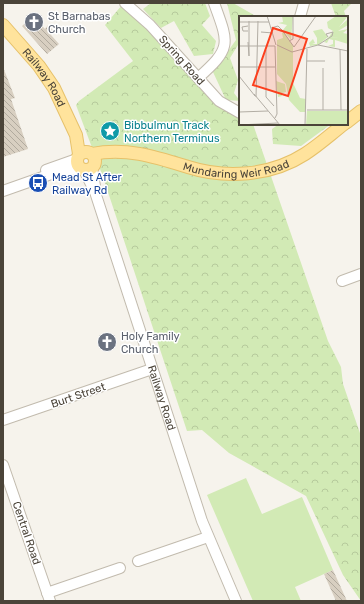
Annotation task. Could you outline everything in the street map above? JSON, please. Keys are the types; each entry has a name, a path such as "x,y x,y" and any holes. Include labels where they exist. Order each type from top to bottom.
{"main road":[{"name":"Railway Road","path":"3,25 39,66 50,81 60,99 86,161"},
{"path":"348,121 361,111"},
{"name":"Mundaring Weir Road","path":"86,161 104,151 132,152 150,155 202,171 247,174 272,168 294,160 343,125"}],"street":[{"name":"Spring Road","path":"125,3 150,25 219,101 239,112"},
{"path":"198,78 216,62 225,47 226,38 214,3"},
{"path":"300,16 304,3"},
{"path":"3,186 86,161"},
{"path":"3,191 86,161"},
{"name":"Railway Road","path":"86,161 152,369 208,537 236,601"},
{"path":"342,281 361,274"},
{"name":"Burt Street","path":"3,420 152,369"},
{"name":"Central Road","path":"3,465 49,597"},
{"path":"138,562 208,537"},
{"path":"49,597 120,568"}],"green space":[{"path":"151,3 205,3 210,16 202,25 216,41 213,54 194,56 174,21 161,28 143,9"},
{"path":"227,3 233,3 254,15 261,16 239,16 239,47 238,45 230,58 238,80 234,93 239,101 226,100 213,72 236,40"},
{"path":"331,3 352,3 344,11 346,16 336,16"},
{"path":"122,5 151,31 176,63 239,112 239,125 253,125 328,341 341,367 343,384 361,436 361,601 343,575 306,496 229,453 202,430 187,431 103,177 76,105 79,101 133,61 105,25"},
{"path":"278,125 330,125 301,146 273,144 272,129"},
{"path":"246,478 262,514 302,497 333,570 295,587 301,601 253,601 207,495"}],"building":[{"path":"33,16 45,29 48,25 54,31 51,35 59,44 47,54 22,26"},
{"path":"3,67 15,98 11,99 28,149 3,157"},
{"path":"333,570 347,601 336,601 324,574"}],"place":[{"name":"St Barnabas Church","path":"34,22"},
{"name":"Bibbulmun Track Northern Terminus","path":"110,131"},
{"name":"Mead St After Railway Rd","path":"38,183"},
{"name":"Holy Family Church","path":"107,342"}]}
